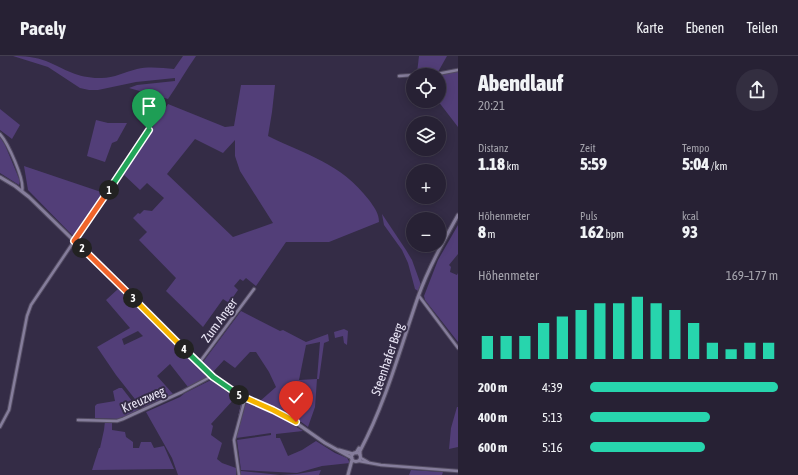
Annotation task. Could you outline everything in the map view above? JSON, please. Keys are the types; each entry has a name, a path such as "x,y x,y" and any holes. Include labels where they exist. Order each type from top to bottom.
{"street":[{"path":"446,72 458,70"},
{"path":"399,76 406,76"},
{"path":"0,427 9,410 27,316 31,305 149,130"},
{"path":"0,134 8,147 21,178 23,184 22,191"},
{"path":"0,177 22,191 199,364 236,394 285,415 333,448 370,464 458,471"},
{"name":"Steenhafer Berg","path":"355,458 360,456 360,451 387,391 419,296 434,261 458,215"},
{"name":"Zum Anger","path":"199,364 254,289"},
{"path":"419,296 458,348"},
{"name":"Kreuzweg","path":"78,420 117,421 182,392 212,376"},
{"path":"239,475 234,440 245,399"},
{"name":"Steenhafer Berg","path":"355,458 371,427"},
{"path":"349,474 355,458 360,456 370,464"}],"shaded area":[{"path":"13,56 46,61 78,75 91,78 104,78 142,68 174,69 183,56 196,56 168,99 129,88 137,85 175,81 175,78 136,82 98,90 89,90 80,88 48,67"},
{"path":"419,56 447,56 440,68 418,68"},
{"path":"458,71 458,127 443,108 446,108 446,73"},
{"path":"241,85 275,85 268,136 322,161 347,177 358,187 371,203 377,213 379,222 329,242 286,242 256,286 246,278 243,281 240,279 234,286 238,290 229,303 223,299 203,327 166,291 176,278 139,240 147,232 133,218 144,210 152,211 164,198 147,183 140,190 122,173 168,104 225,127 234,126","holes":["195,139 223,153 235,140 235,156 240,171 273,223 233,237 167,174"]},
{"path":"0,109 20,125 12,139 0,130"},
{"path":"96,120 108,123 127,123 117,141 112,143 105,162 87,156"},
{"path":"0,137 5,145 20,181 19,185 0,173"},
{"path":"24,166 104,193 75,238 28,190"},
{"path":"382,214 412,260 421,285 418,291 415,289 408,263 402,250 384,225"},
{"path":"458,225 458,254 449,265 451,267 450,272 457,275 458,273 458,342 425,300 424,296 438,260 443,252 446,252 446,246"},
{"path":"118,289 208,378 188,387 170,364 157,376 173,394 142,408 116,375 97,347 130,328 106,300","holes":["138,331 143,336 124,345 122,339"]},
{"path":"241,311 280,331 283,330 306,342 328,334 329,341 324,343 319,379 317,379 315,407 308,427 285,412 273,406 259,402 276,387 269,372 256,352 250,352 235,368 224,360 213,372 203,362","holes":["320,342 317,379 299,380 306,345"]},
{"path":"344,329 348,331 347,345 344,343 343,336 335,338 334,332"},
{"path":"211,380 235,398 211,424 213,426 211,435 222,443 217,459 222,463 236,468 236,475 178,475 172,458 146,412 180,397"},
{"path":"122,388 139,410 120,419 95,418 95,406 97,404 115,401 113,391"},
{"path":"246,403 275,415 303,431 276,434 276,438 280,438 288,456 302,450 316,441 335,453 347,458 350,463 322,466 297,473 241,470 237,440 271,435 271,433 236,438"},
{"path":"457,407 458,447 449,449 451,428"},
{"path":"105,421 112,422 112,430 125,432 126,437 133,442 133,448 139,448 141,442 151,442 154,448 164,446 174,469 92,470 100,448"},
{"path":"321,470 319,475 280,475 297,474"},
{"path":"411,470 443,472 442,475 409,475"},
{"path":"241,471 280,475 241,475"}],"waterway":[{"path":"239,415 242,402"}],"route":[{"path":"149,130 74,241 214,378 245,399 285,415 296,422"}]}
